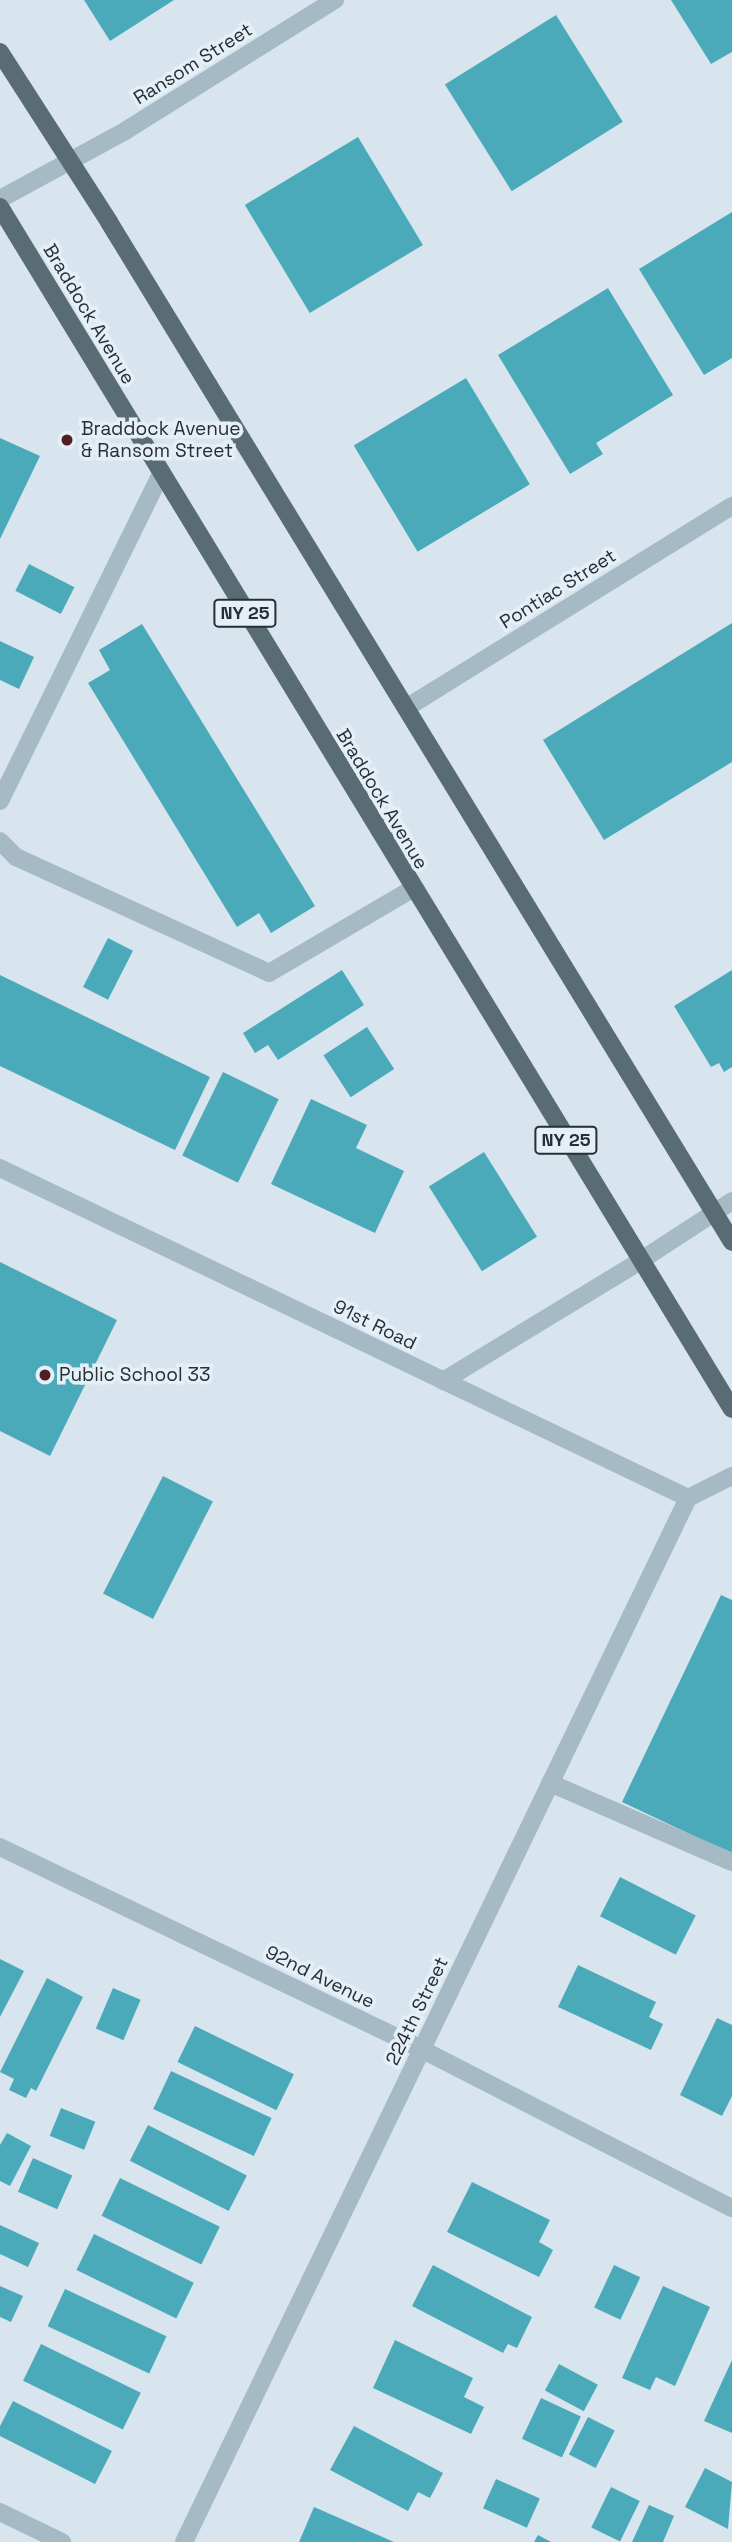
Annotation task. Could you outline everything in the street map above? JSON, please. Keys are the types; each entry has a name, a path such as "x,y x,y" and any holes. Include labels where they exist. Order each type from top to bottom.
{"main road":[{"path":"0,52 70,159 732,1242"},
{"name":"Braddock Avenue","path":"0,207 412,889 732,1409"}],"street":[{"name":"Ransom Street","path":"0,199 125,131 335,0"},
{"path":"0,801 161,474"},
{"name":"Pontiac Street","path":"406,708 732,506"},
{"path":"0,841 16,857 269,973 412,889"},
{"name":"91st Road","path":"0,1168 688,1498"},
{"path":"443,1381 640,1261 732,1201"},
{"path":"688,1498 732,1476"},
{"name":"224th Street","path":"184,2542 688,1498"},
{"path":"550,1783 732,1862"},
{"name":"92nd Avenue","path":"0,1847 421,2049 732,2208"},
{"path":"0,2512 62,2542"}],"building":[{"path":"84,0 174,0 110,41"},
{"path":"671,0 732,0 732,52 711,64"},
{"path":"556,15 623,122 512,191 445,84"},
{"path":"358,137 423,245 310,313 245,205"},
{"path":"732,212 732,358 704,375 639,269"},
{"path":"608,288 673,395 596,443 603,454 570,474 498,355"},
{"path":"466,378 530,484 418,552 354,445"},
{"path":"0,438 40,456 0,539"},
{"path":"29,564 74,587 61,614 15,591"},
{"path":"732,623 732,762 604,840 543,740"},
{"path":"142,624 315,906 271,933 259,913 237,927 88,683 110,670 99,650"},
{"path":"0,641 34,657 19,689 0,680"},
{"path":"108,938 133,951 108,1000 83,987"},
{"path":"342,970 364,1005 278,1060 268,1045 255,1053 243,1033"},
{"path":"732,970 732,1067 724,1072 719,1063 711,1067 674,1006"},
{"path":"0,975 210,1077 175,1150 0,1066"},
{"path":"367,1027 394,1069 351,1097 323,1055"},
{"path":"223,1072 279,1099 238,1183 182,1156"},
{"path":"311,1099 367,1125 356,1148 404,1171 375,1233 271,1184"},
{"path":"484,1152 537,1237 482,1271 429,1186"},
{"name":"Public School 33","path":"0,1262 117,1320 50,1456 0,1431"},
{"path":"163,1476 213,1501 153,1619 103,1594"},
{"path":"721,1595 732,1600 732,1854 622,1802"},
{"path":"620,1877 696,1916 676,1955 600,1916"},
{"path":"0,1959 24,1971 0,2017"},
{"path":"578,1965 656,2002 649,2017 663,2024 651,2050 558,2007"},
{"path":"47,1978 83,1997 36,2091 31,2088 26,2098 9,2090 14,2079 0,2072"},
{"path":"113,1988 141,2000 123,2040 96,2029"},
{"path":"717,2018 732,2025 732,2096 722,2116 680,2095"},
{"path":"195,2026 294,2074 276,2110 177,2062"},
{"path":"171,2071 272,2118 254,2156 153,2109"},
{"path":"61,2108 95,2122 84,2150 50,2136"},
{"path":"148,2125 247,2175 229,2211 130,2161"},
{"path":"7,2133 31,2146 10,2186 0,2181 0,2145"},
{"path":"33,2158 72,2175 57,2209 18,2192"},
{"path":"120,2178 220,2227 201,2264 102,2216"},
{"path":"472,2182 550,2220 539,2242 553,2250 539,2277 447,2232"},
{"path":"0,2225 39,2243 28,2267 0,2254"},
{"path":"94,2234 194,2283 176,2319 76,2270"},
{"path":"433,2265 532,2317 517,2348 508,2344 503,2353 412,2306"},
{"path":"614,2265 640,2277 620,2320 594,2308"},
{"path":"0,2286 23,2296 11,2322 0,2317"},
{"path":"663,2286 710,2307 675,2386 656,2377 650,2390 622,2378"},
{"path":"65,2289 167,2336 149,2373 48,2326"},
{"path":"395,2340 473,2378 464,2397 484,2407 471,2434 373,2388"},
{"path":"41,2344 141,2393 123,2430 23,2381"},
{"path":"732,2360 732,2433 704,2421"},
{"path":"559,2364 598,2385 584,2411 545,2390"},
{"path":"541,2398 581,2417 562,2457 522,2439"},
{"path":"13,2401 112,2451 95,2484 0,2436 0,2426"},
{"path":"588,2417 615,2431 596,2468 569,2454"},
{"path":"354,2426 443,2473 430,2498 418,2492 408,2511 330,2470"},
{"path":"705,2468 732,2482 728,2529 685,2507"},
{"path":"496,2479 540,2499 527,2528 483,2508"},
{"path":"611,2487 640,2501 620,2541 591,2527"},
{"path":"649,2505 674,2516 663,2542 632,2542"},
{"path":"314,2507 394,2542 299,2542"},
{"path":"538,2535 551,2542 534,2542"}],"place":[{"name":"Braddock Avenue & Ransom Street","path":"67,440"},
{"name":"Public School 33","path":"45,1375"}]}
